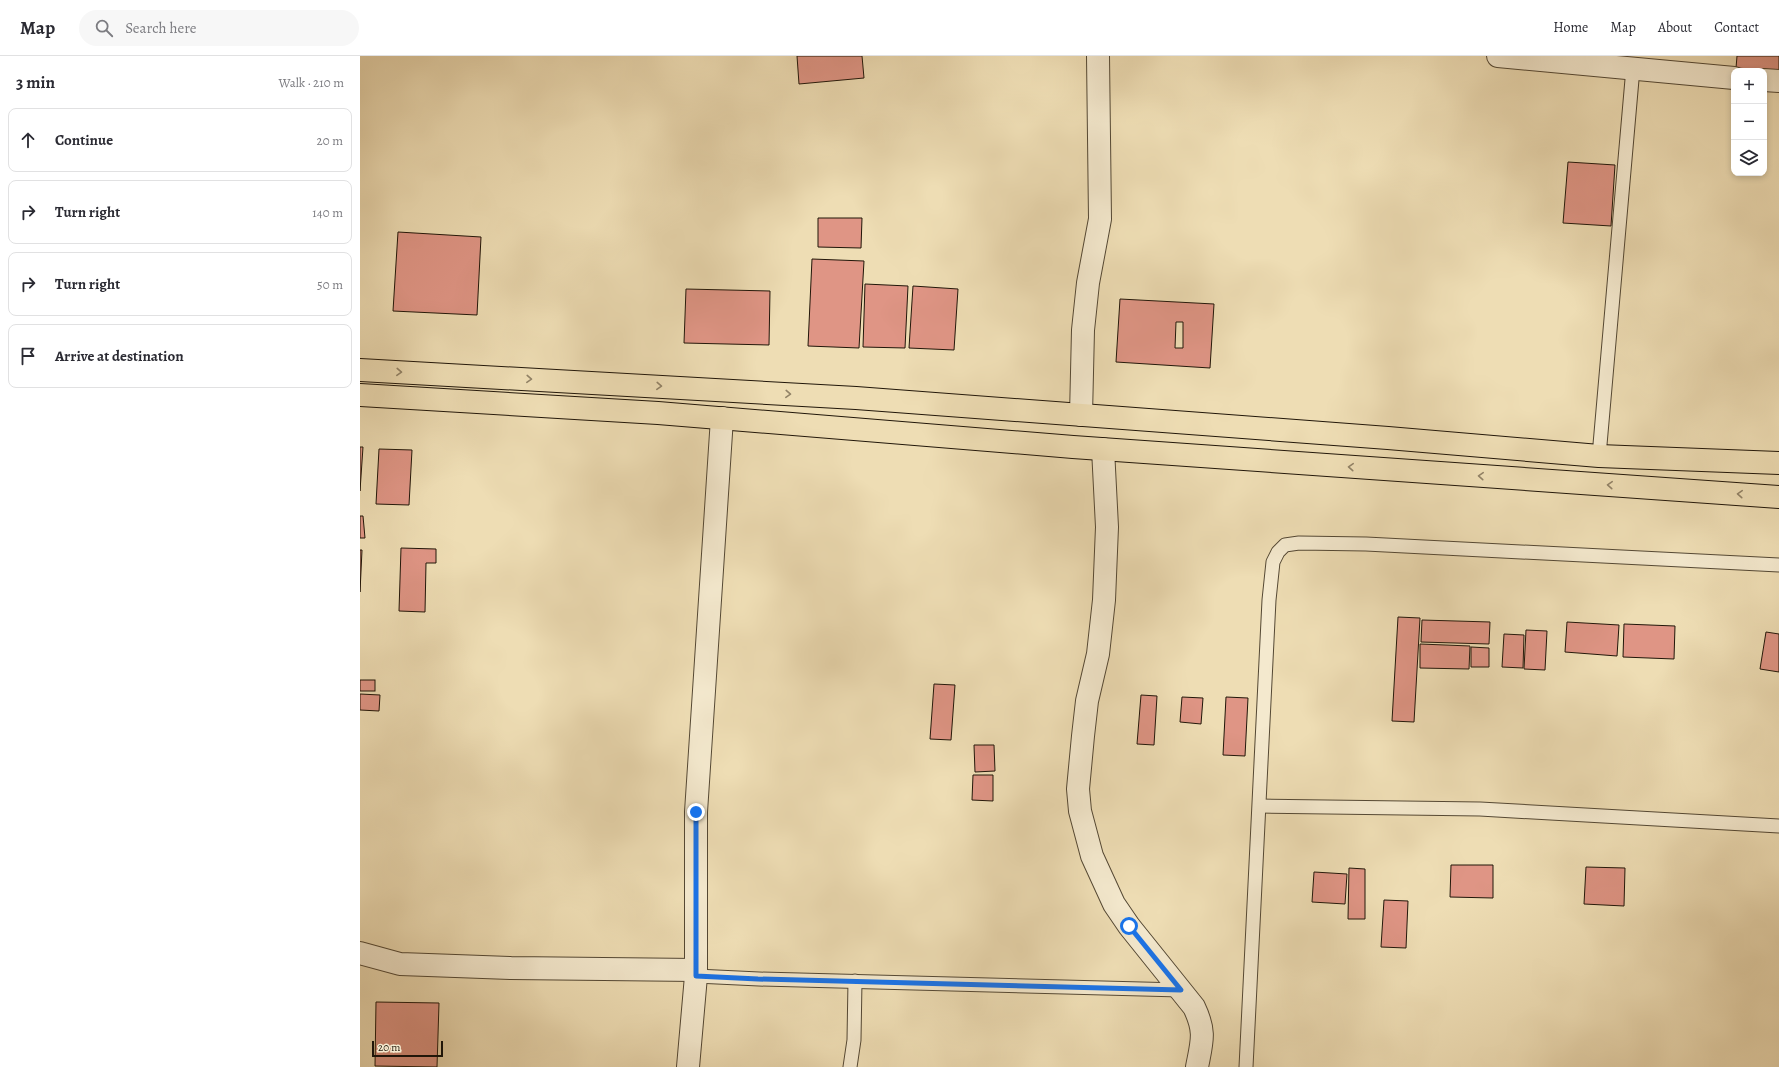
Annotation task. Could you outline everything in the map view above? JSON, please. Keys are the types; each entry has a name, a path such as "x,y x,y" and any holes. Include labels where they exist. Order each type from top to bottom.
{"main road":[{"path":"360,370 856,398 1599,456 1779,463"},
{"path":"360,395 722,418 1103,449 1779,497"}],"street":[{"path":"1081,415 1083,330 1088,283 1100,219 1098,56"},
{"path":"1498,56 1731,78"},
{"path":"1767,80 1779,81"},
{"path":"688,1067 696,973 696,812 722,418"},
{"path":"1103,449 1107,527 1104,600 1098,654 1090,687 1083,736 1078,789 1080,811 1092,856 1114,904 1129,926 1194,1007 1201,1020 1203,1035 1197,1067"},
{"path":"360,953 400,964 696,973"}],"lane":[{"path":"1599,456 1633,68"},
{"path":"1246,1067 1269,600 1274,562 1278,552 1285,545 1366,544 1779,565"},
{"path":"1260,806 1480,809 1779,826"},
{"path":"696,973 758,979 1181,990"},
{"path":"850,1067 854,1040 855,981"}],"building":[{"path":"797,56 862,56 864,78 799,84"},
{"path":"1737,56 1779,56 1779,71 1767,70 1767,68 1736,68"},
{"path":"1568,162 1615,165 1611,226 1563,223"},
{"path":"818,218 862,218 861,248 818,247"},
{"path":"398,232 481,237 477,315 393,311"},
{"path":"812,259 864,261 859,348 808,346"},
{"path":"865,284 908,286 905,348 863,347"},
{"path":"913,286 958,289 954,350 909,348"},
{"path":"686,289 770,291 769,345 684,343"},
{"path":"1120,299 1214,304 1210,368 1116,362","holes":["1176,322 1183,322 1183,348 1175,348"]},
{"path":"360,447 363,447 360,491"},
{"path":"379,449 412,450 409,505 376,504"},
{"path":"360,516 363,516 365,538 360,538"},
{"path":"401,548 436,549 436,563 426,563 425,612 399,611"},
{"path":"360,550 362,550 360,592"},
{"path":"1398,617 1420,618 1414,722 1392,721"},
{"path":"1422,620 1490,622 1489,644 1421,642"},
{"path":"1567,622 1619,625 1617,656 1565,652"},
{"path":"1624,624 1675,626 1674,659 1623,657"},
{"path":"1526,630 1547,631 1545,670 1524,669"},
{"path":"1766,632 1779,634 1779,672 1760,669"},
{"path":"1504,634 1524,635 1523,668 1502,667"},
{"path":"1420,644 1470,646 1469,669 1420,668"},
{"path":"1471,647 1489,648 1489,667 1471,667"},
{"path":"360,680 375,680 375,691 360,691"},
{"path":"934,684 955,685 951,740 930,739"},
{"path":"360,694 380,695 379,711 360,710"},
{"path":"1141,695 1157,696 1154,745 1137,744"},
{"path":"1182,697 1203,698 1201,724 1180,722"},
{"path":"1226,697 1248,698 1245,756 1223,755"},
{"path":"974,745 994,745 995,771 975,772"},
{"path":"973,775 993,775 993,801 972,800"},
{"path":"1451,865 1493,865 1493,898 1450,897"},
{"path":"1586,867 1625,868 1624,906 1584,904"},
{"path":"1349,868 1365,869 1365,919 1348,919"},
{"path":"1314,872 1347,874 1345,904 1312,902"},
{"path":"1384,900 1408,901 1406,948 1381,947"},
{"path":"376,1002 439,1003 437,1067 375,1066"}],"route":[{"path":"696,812 696,976 758,979 1181,990 1129,926"}]}
